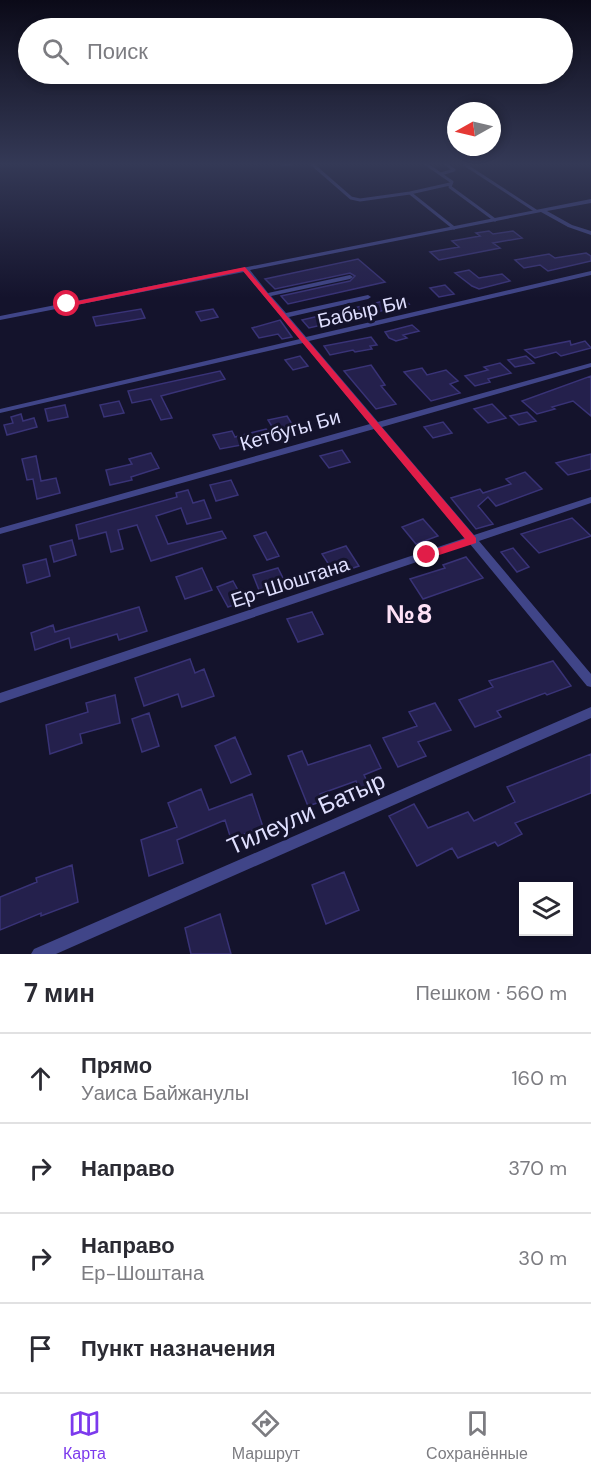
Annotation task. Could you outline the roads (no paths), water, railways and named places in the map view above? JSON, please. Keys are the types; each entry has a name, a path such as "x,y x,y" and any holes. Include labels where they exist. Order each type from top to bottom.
{"street":[{"path":"0,318 552,209"},
{"path":"539,211 591,233"},
{"path":"245,269 591,682"},
{"name":"Бабыр Би","path":"0,411 305,342 591,273"},
{"path":"266,295 350,277"},
{"path":"284,316 369,297"},
{"name":"Кетбугы Би","path":"0,531 591,365"},
{"name":"Ер-Шоштана","path":"0,698 591,500"},
{"name":"Тилеули Батыр","path":"39,954 591,712"}],"lane":[{"path":"430,209 454,228"},
{"path":"479,209 495,220"},
{"path":"535,209 539,211"}],"district":[{"name":"№8","path":"410,614"}]}
